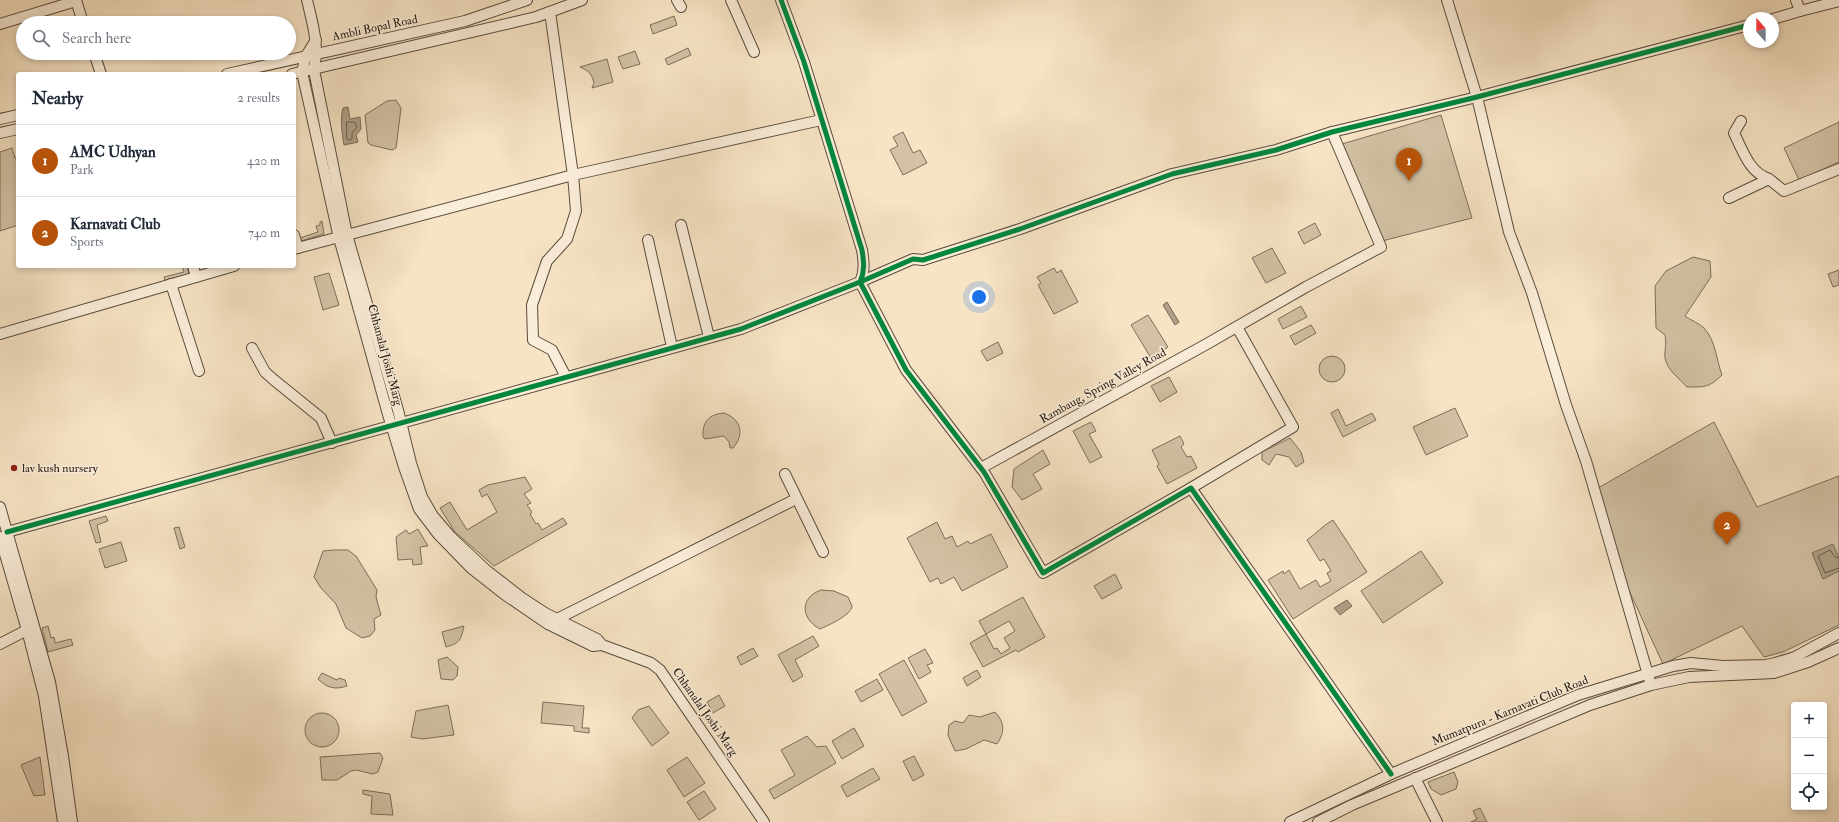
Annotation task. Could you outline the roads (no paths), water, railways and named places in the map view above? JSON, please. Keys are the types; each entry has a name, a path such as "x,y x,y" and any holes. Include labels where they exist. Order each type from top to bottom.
{"street":[{"path":"307,0 316,40 317,53 314,70"},
{"name":"Ambli Bopal Road","path":"296,58 465,21 527,0"},
{"path":"297,73 536,17 582,0"},
{"path":"732,0 754,52"},
{"path":"781,0 804,62 862,250 864,269 860,282 906,370 981,468 1043,573 1191,488 1293,427 1237,327"},
{"path":"1447,0 1477,97 1509,232 1532,293 1566,405 1586,461 1651,685"},
{"path":"1796,0 1800,11"},
{"path":"26,16 76,1 81,16"},
{"path":"1779,17 1839,1"},
{"path":"550,12 573,175 576,211 567,239 547,261 532,305 533,340 552,350 566,377"},
{"path":"0,24 16,19"},
{"path":"4,535 672,347 741,329 860,282 913,259 923,260 1020,229 1172,174 1276,150 1332,132 1477,97 1743,27"},
{"path":"297,73 316,40"},
{"path":"96,60 100,72"},
{"name":"Ambli Bopal Road","path":"236,72 288,60"},
{"name":"Chhanalal Joshi Marg","path":"314,70 343,236"},
{"name":"Chhanalal Joshi Marg","path":"297,73 396,425 408,479 425,511 438,534 471,568 504,594 548,624 587,644 593,646 602,645"},
{"path":"0,119 16,115"},
{"path":"296,248 573,175 821,120"},
{"path":"1741,121 1734,133 1750,166 1760,176 1769,179 1784,191 1839,169"},
{"path":"0,133 16,129"},
{"name":"Rambaug, Spring Valley Road","path":"981,468 1237,327 1306,287 1380,248 1332,132"},
{"path":"1729,198 1769,179"},
{"path":"681,225 709,337"},
{"path":"648,240 672,347"},
{"path":"194,268 196,277"},
{"path":"0,334 227,268"},
{"path":"171,284 199,371"},
{"path":"252,348 265,372 321,418 332,443"},
{"path":"785,474 823,552"},
{"path":"1191,488 1391,774"},
{"path":"557,619 796,499"},
{"path":"0,507 6,558 50,682 63,756 72,822"},
{"name":"Chhanalal Joshi Marg","path":"425,511 486,570 522,598 557,619 596,639 602,645 651,663 664,674 764,822"},
{"path":"0,644 31,630"},
{"path":"31,630 44,696 63,822"},
{"name":"Mumatpura - Karnavati Club Road","path":"1290,822 1391,774 1578,695 1673,666 1691,664 1723,666 1766,665 1775,663 1795,657 1839,633"},
{"name":"Mumatpura - Karnavati Club Road","path":"1318,822 1352,805 1590,705 1651,685 1689,677 1774,673 1808,662 1839,648"},
{"path":"1415,778 1437,822"}],"water":[{"path":"348,107 350,119 360,117 361,129 356,135 358,142 344,145 342,117 343,108"},
{"path":"1167,302 1179,322 1175,325 1163,305"},
{"path":"1833,544 1839,558 1839,571 1823,579 1812,553"},
{"path":"1347,600 1352,606 1340,615 1334,608"}],"place":[{"name":"AMC Udhyan","path":"1409,181"},
{"name":"lav kush nursery","path":"14,468"},
{"name":"Karnavati Club","path":"1727,545"}]}
